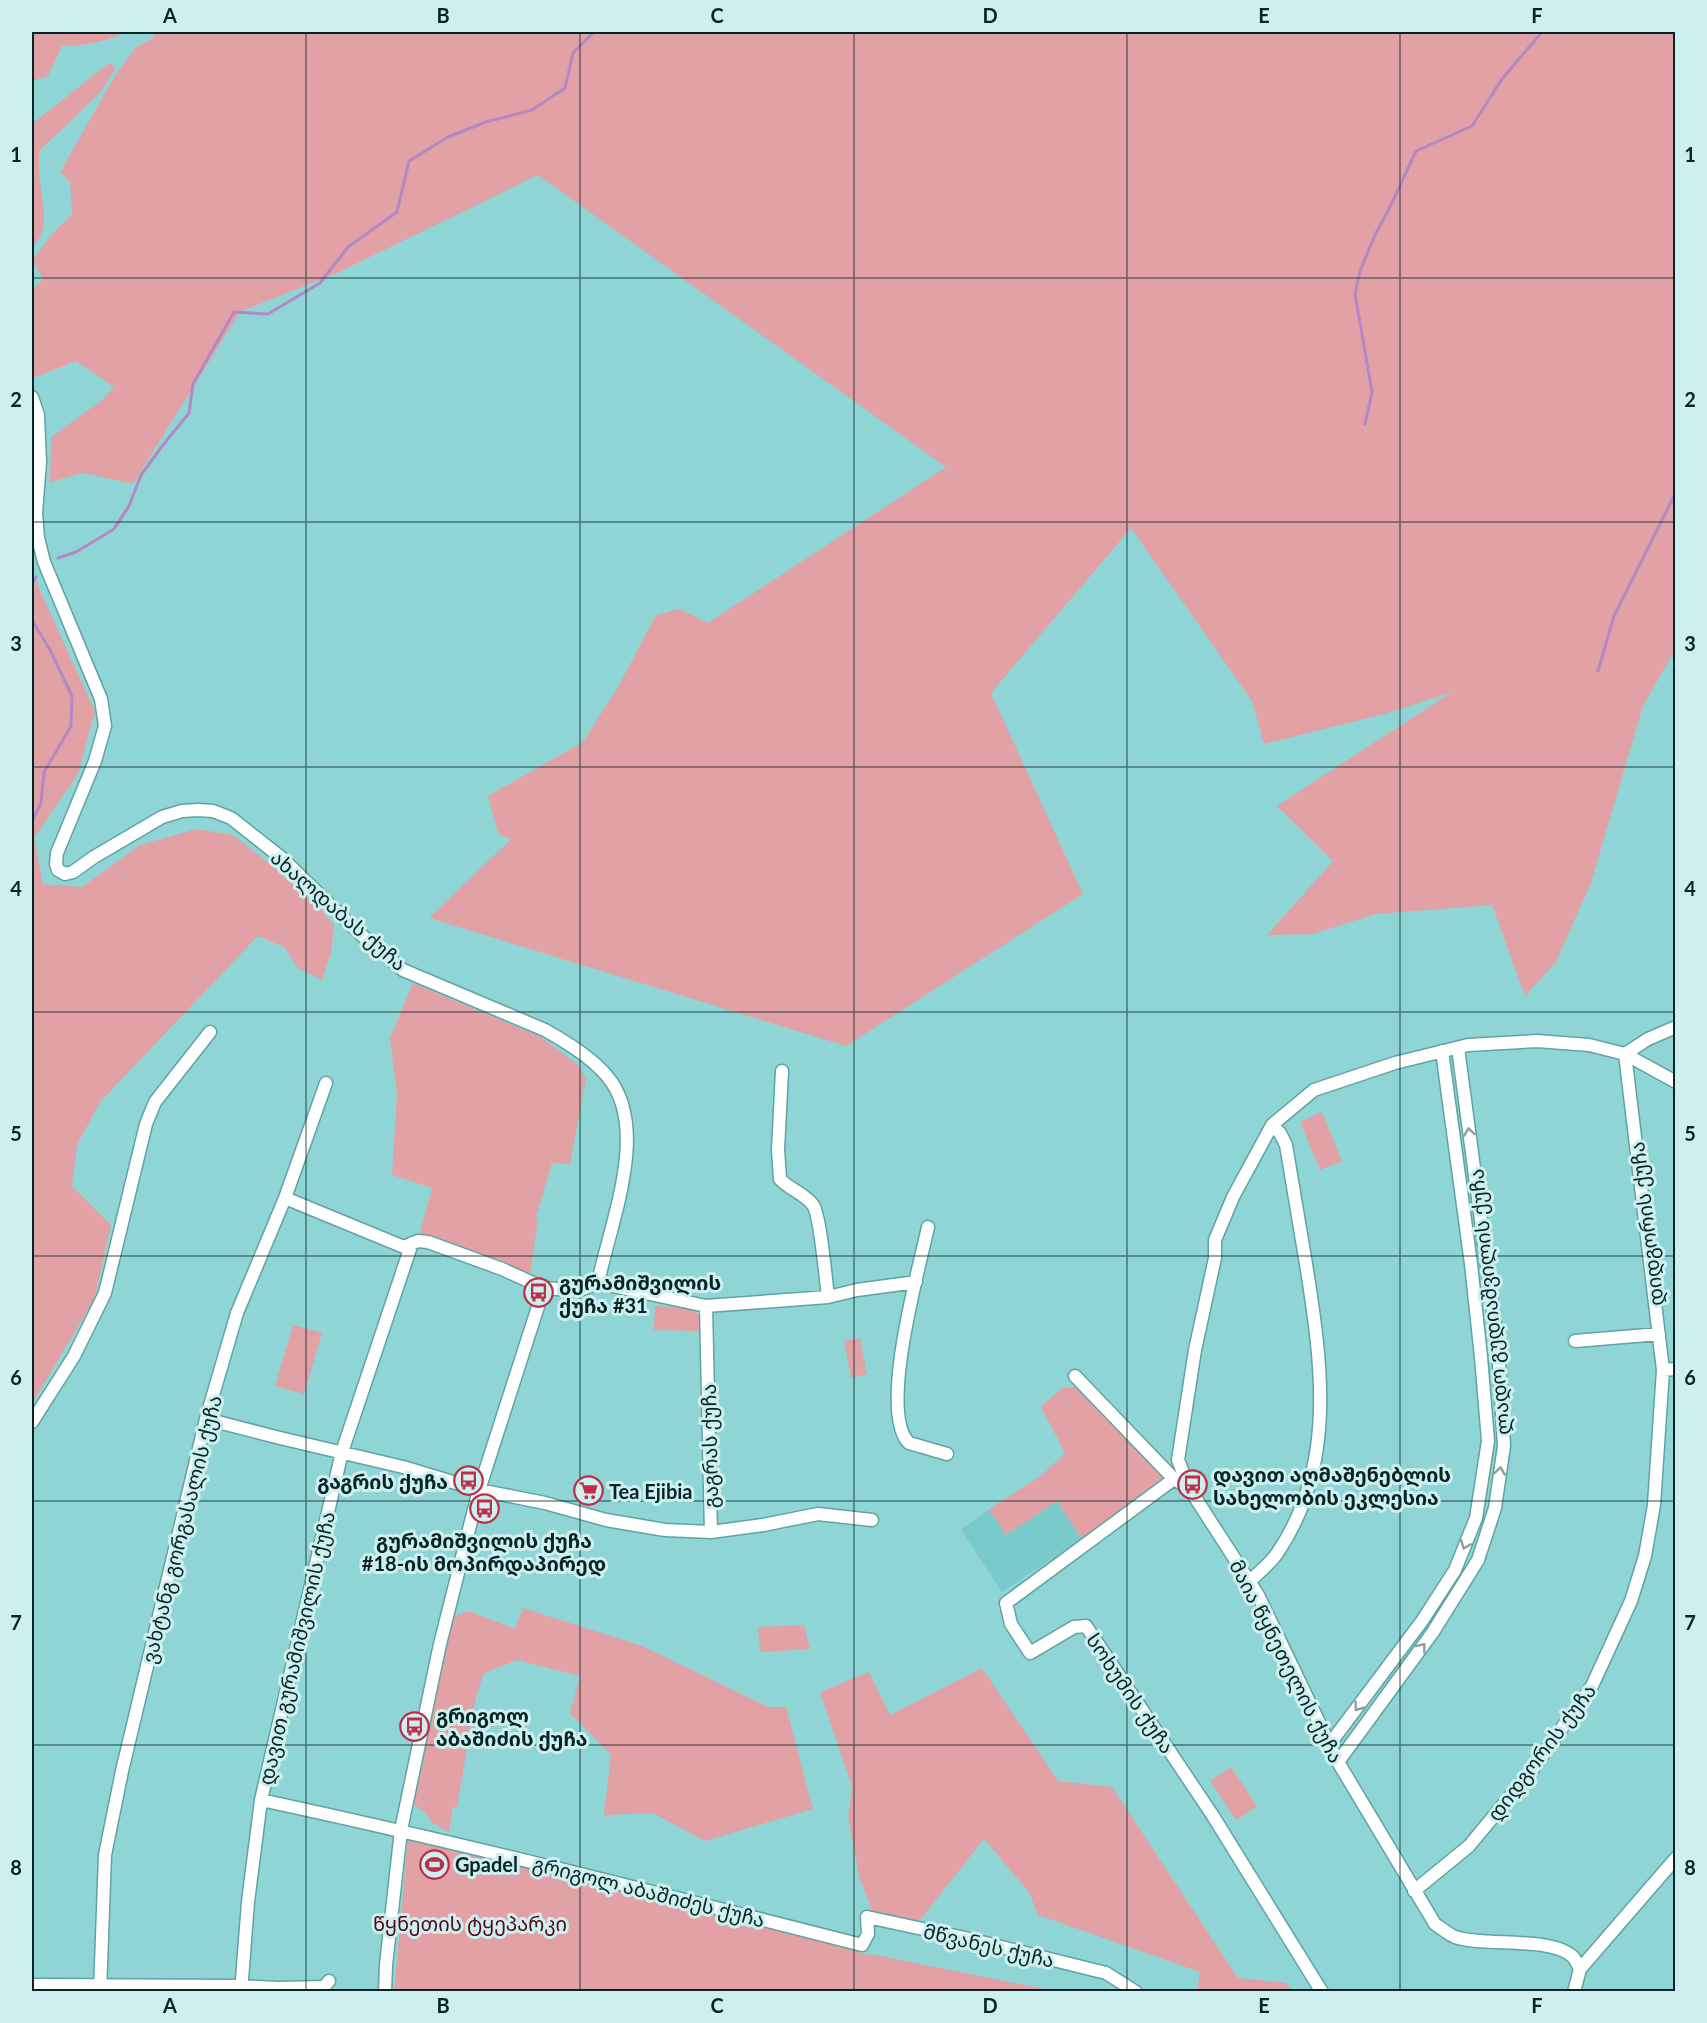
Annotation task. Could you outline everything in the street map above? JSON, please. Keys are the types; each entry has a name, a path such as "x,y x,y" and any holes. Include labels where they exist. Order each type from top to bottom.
{"street":[{"name":"ახალდაბას ქუჩა","path":"32,397 38,415 40,462 36,513 38,538 44,562 101,699 105,726 95,761 57,853 58,870 65,874 73,873 94,857 162,817 182,811 198,810 231,818 283,859 358,932 403,970 545,1030 573,1047 606,1074 614,1086 622,1101 628,1144 625,1170 598,1283"},
{"path":"1625,1054 1648,1039 1676,1027"},
{"path":"32,1422 74,1356 101,1302 146,1124 155,1102 210,1032"},
{"name":"მაია წყნეთელის ქუჩა","path":"1580,1969 1573,1956 1559,1949 1529,1944 1479,1942 1453,1937 1435,1924 1338,1762 1250,1581 1189,1488 1178,1460 1195,1350 1215,1258 1215,1240 1233,1197 1272,1125 1314,1090 1395,1063 1468,1044 1537,1041 1589,1045 1625,1054 1676,1082"},
{"name":"ლადო გუდიაშვილის ქუჩა","path":"1338,1762 1433,1632 1478,1560 1495,1508 1504,1446 1503,1420 1495,1327 1458,1048"},
{"name":"ლადო გუდიაშვილის ქუჩა","path":"1329,1745 1422,1621 1455,1570 1476,1518 1488,1441 1473,1275 1442,1052"},
{"name":"დიდგორის ქუჩა","path":"1414,1891 1469,1845 1532,1770 1592,1686 1631,1601 1645,1556 1654,1505 1669,1369 1659,1334 1625,1054"},
{"path":"782,1071 778,1150 780,1179 807,1199 816,1210 828,1297"},
{"name":"ვახტანგ გორგასალის ქუჩა","path":"100,1988 105,1855 122,1771 206,1419 237,1312 285,1198 326,1083"},
{"path":"1250,1581 1278,1553 1302,1508 1315,1466 1321,1411 1317,1336 1286,1145 1280,1133 1272,1125"},
{"path":"1461,1193 1478,1191"},
{"path":"285,1198 404,1246 428,1242 502,1269 544,1288 571,1290 598,1283 706,1306 828,1297 857,1290 916,1282"},
{"path":"928,1227 900,1359 898,1420 909,1443 947,1454"},
{"name":"დავით გურამიშვილის ქუჩა","path":"241,1989 248,1902 261,1800 342,1452 412,1243"},
{"path":"385,1992 401,1830 440,1644 479,1490 544,1288"},
{"name":"გაგრას ქუჩა","path":"206,1419 342,1452 479,1490 544,1503 606,1520 665,1530 711,1532 706,1306"},
{"path":"1575,1341 1659,1334"},
{"path":"1075,1376 1174,1479 1189,1488"},
{"path":"1486,1422 1503,1420"},
{"name":"სოხუმის ქუჩა","path":"1174,1479 1006,1602 1011,1624 1030,1653 1074,1627 1086,1626 1213,1816 1322,1992"},
{"path":"711,1532 818,1514 872,1520"},
{"path":"1395,1658 1406,1667"},
{"path":"1371,1689 1384,1698"},
{"name":"გრიგოლ აბაშიძეს ქუჩა","path":"261,1800 401,1830 862,1945"},
{"path":"1574,1992 1580,1969 1676,1858"},
{"name":"მწვანეს ქუჩა","path":"862,1945 868,1934 867,1917 965,1938 1106,1973 1136,1992"},
{"path":"32,1984 100,1988 241,1989 324,1987 329,1981"}],"shaded area":[{"path":"1057,1501 1082,1539 1002,1592 961,1530 989,1509 1006,1534"}],"green space":[{"path":"32,32 126,32 95,43 62,46 48,76 32,81"},
{"path":"157,32 1675,32 1675,650 1643,706 1591,883 1556,962 1525,996 1492,905 1376,914 1313,934 1267,935 1333,861 1277,806 1452,692 1388,713 1264,744 1252,701 1131,528 991,693 1083,894 846,1046 429,918 511,839 498,834 488,796 583,742 618,687 656,615 679,609 708,623 946,467 538,175 339,272 240,312 133,484 83,473 50,482 51,437 101,401 114,387 76,361 33,378 32,290 43,279 32,260 53,233 72,215 70,182 60,172 116,74 135,48 153,38"},
{"path":"109,63 116,67 101,92 39,151 44,220 41,234 32,246 32,124"},
{"path":"32,573 95,711 78,774 34,838 43,884 82,887 140,845 196,829 233,835 270,864 322,911 334,925 331,953 322,980 298,968 284,947 258,936 100,1102 77,1145 72,1186 111,1225 95,1298 32,1404"},
{"path":"413,983 541,1037 577,1064 586,1078 570,1164 552,1163 536,1217 538,1219 530,1276 419,1236 432,1188 392,1175 397,1095 390,1038"},
{"path":"1322,1112 1342,1161 1320,1170 1300,1122"},
{"path":"655,1306 693,1308 700,1317 699,1331 654,1330"},
{"path":"293,1325 322,1333 304,1394 275,1386"},
{"path":"860,1338 867,1374 851,1378 844,1341"},
{"path":"1078,1387 1164,1480 1082,1539 1057,1501 1006,1535 989,1509 1041,1476 1065,1453 1041,1407 1062,1388"},
{"path":"523,1608 642,1646 768,1707 786,1707 813,1809 705,1841 653,1813 604,1815 611,1755 570,1713 580,1676 517,1660 484,1673 476,1697 457,1807 453,1807 449,1832 432,1823 426,1813 413,1804 451,1617 469,1611 515,1629"},
{"path":"804,1625 810,1649 760,1652 758,1627"},
{"path":"982,1668 1058,1781 1112,1787 1238,1978 1286,1983 1292,1991 1197,1991 1200,1972 1038,1915 1029,1892 984,1839 920,1920 874,1915 860,1880 848,1817 852,1786 820,1692 869,1672 890,1715"},
{"path":"1231,1767 1257,1806 1236,1820 1210,1781"},
{"name":"წყნეთის ტყეპარკი","path":"408,1838 844,1944 862,1954 1054,1991 394,1992"}],"waterway":[{"path":"58,558 76,552 114,529 129,506 141,475 189,413 193,384 234,312 268,314 320,283 348,247 397,212 409,161 448,137 486,122 532,110 565,88 573,53 594,32"},
{"path":"1365,424 1372,392 1355,294 1360,271 1375,235 1416,151 1472,126 1502,79 1542,32"},
{"path":"1598,671 1614,616 1676,492"},
{"path":"32,584 36,577"},
{"path":"32,620 50,650 72,696 71,726 44,772 41,803 32,821"}],"place":[{"name":"გურამიშვილის ქუჩა #31","path":"538,1293"},
{"name":"გაგრის ქუჩა","path":"469,1481"},
{"name":"დავით აღმაშენებლის სახელობის ეკლესია","path":"1192,1485"},
{"name":"Tea Ejibia","path":"588,1491"},
{"name":"გურამიშვილის ქუჩა #18-ის მოპირდაპირედ","path":"484,1509"},
{"name":"გრიგოლ აბაშიძის ქუჩა","path":"415,1727"},
{"name":"Gpadel","path":"434,1864"}]}
